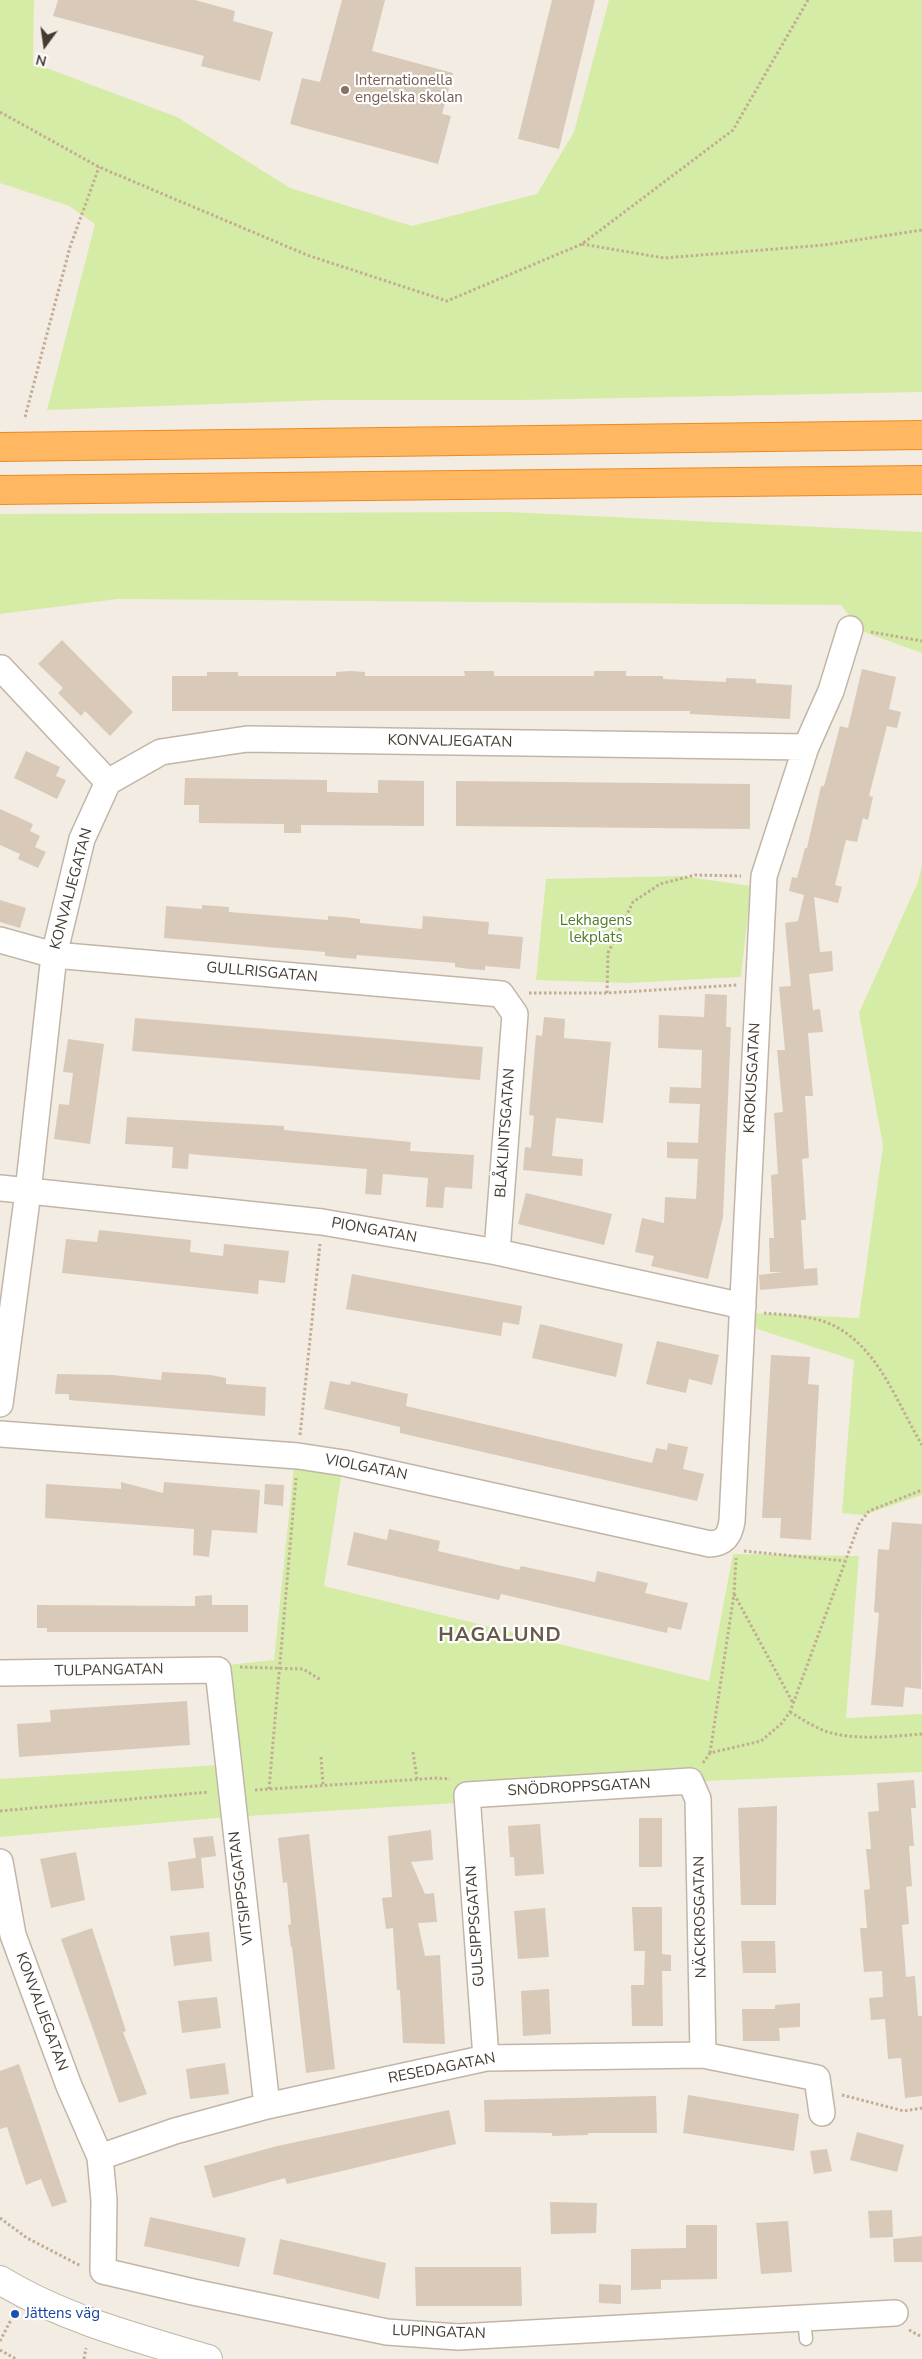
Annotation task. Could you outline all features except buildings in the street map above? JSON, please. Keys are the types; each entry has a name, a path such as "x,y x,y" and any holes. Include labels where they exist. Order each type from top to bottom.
{"highway":[{"path":"0,446 922,434"},
{"path":"0,490 922,480"}],"street":[{"name":"KROKUSGATAN","path":"725,1540 731,1530 732,1521 764,876 806,747 830,691 850,629"},
{"path":"1,668 108,782"},
{"name":"KONVALJEGATAN","path":"0,1404 0,1391 28,1192 54,956 82,839 108,782 161,752 248,739 806,747"},
{"name":"GULLRISGATAN","path":"0,940 54,956 501,994"},
{"name":"BLÅKLINTSGATAN","path":"497,1252 515,1014 501,994"},
{"name":"PIONGATAN","path":"0,1188 322,1222 497,1252 743,1306"},
{"name":"VIOLGATAN","path":"0,1434 298,1456 383,1471 710,1544 719,1544 725,1540"},
{"name":"TULPANGATAN","path":"0,1673 218,1670"},
{"name":"VITSIPPSGATAN","path":"218,1670 267,2106"},
{"name":"SNÖDROPPSGATAN","path":"467,1795 690,1781"},
{"name":"NÄCKROSGATAN","path":"690,1781 698,1799 703,2055"},
{"name":"GULSIPPSGATAN","path":"467,1795 486,2058"},
{"name":"KONVALJEGATAN","path":"0,1862 6,1936 100,2157"},
{"name":"RESEDAGATAN","path":"100,2157 175,2131 267,2106 486,2058 703,2055 817,2078 817,2088"},
{"path":"817,2088 822,2112"},
{"path":"100,2157 104,2200 103,2271"},
{"name":"LUPINGATAN","path":"103,2271 194,2292 396,2333 458,2337 805,2328 895,2313"},
{"path":"0,2280 23,2294 106,2329 208,2359"}],"path":[{"path":"0,112 99,167 307,255 448,301 582,244 733,130 808,0"},
{"path":"25,417 70,247 99,167"},
{"path":"582,244 664,258 824,245 922,230"},
{"path":"850,629 922,641"},
{"path":"607,993 608,953 632,902 660,884 695,875 764,876"},
{"path":"501,994 607,993 758,984"},
{"path":"269,1789 298,1456 322,1222"},
{"path":"743,1306 756,1313 809,1318 828,1323 848,1335 870,1355 922,1445"},
{"path":"710,1753 761,1741 781,1724 790,1712 859,1524 869,1511 922,1490"},
{"path":"690,1781 710,1753 734,1594 736,1550 845,1561"},
{"path":"734,1594 793,1703"},
{"path":"218,1670 226,1666 303,1669 321,1680"},
{"path":"790,1712 824,1731 837,1735 884,1736 922,1734"},
{"path":"413,1752 417,1779"},
{"path":"321,1757 323,1785"},
{"path":"817,2088 904,2111 922,2108"},
{"path":"0,2218 27,2238 75,2264 103,2271"},
{"path":"0,2341 14,2314"},
{"path":"84,2359 86,2348"},
{"path":"0,2350 16,2359"}],"green space":[{"path":"0,0 34,0 33,63 177,117 290,188 412,226 537,194 574,132 609,0 922,0 922,392 521,400 329,400 47,410 95,224 69,206 0,183"},
{"path":"508,512 922,532 922,653 861,631 841,605 118,599 0,614 0,514"},
{"path":"922,865 922,1495 863,1515 842,1513 854,1360 757,1329 751,1313 859,1318 883,1146 859,1013 918,882"},
{"name":"Lekhagens lekplats","path":"682,876 751,886 741,977 627,983 536,980 546,879"},
{"path":"294,1466 342,1471 324,1586 709,1681 733,1554 859,1556 846,1718 922,1714 922,1772 704,1781 456,1803 216,1818 0,1837 0,1779 235,1764 228,1665 274,1660"}],"place":[{"name":"Internationella engelska skolan","path":"345,90"},
{"name":"Jättens väg","path":"15,2314"}],"district":[{"name":"HAGALUND","path":"500,1636"}]}
